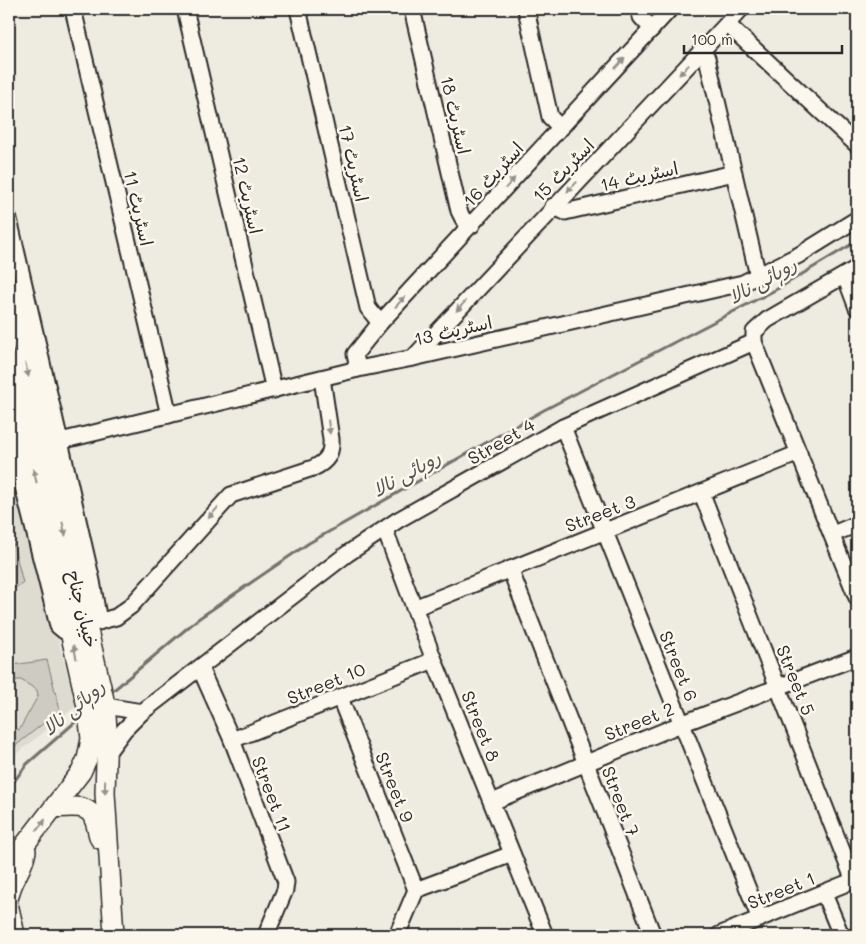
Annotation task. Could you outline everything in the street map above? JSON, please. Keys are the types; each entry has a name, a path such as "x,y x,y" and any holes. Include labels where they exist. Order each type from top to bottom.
{"main road":[{"name":"خیبان جناح","path":"9,289 52,443 85,626 85,700 91,739 87,759 81,772 9,865"},
{"name":"خیبان جناح","path":"9,363 101,681 105,705 105,793 114,935"},
{"path":"54,808 83,808 92,814 108,861"},
{"path":"9,896 11,884 23,866 27,842"},
{"path":"9,908 15,935"}],"street":[{"name":"اسٹریٹ 11","path":"73,9 169,415"},
{"name":"اسٹریٹ 12","path":"185,9 274,390"},
{"name":"اسٹریٹ 17","path":"298,9 368,308 380,323"},
{"name":"اسٹریٹ 18","path":"412,9 459,211 463,219 472,225"},
{"path":"526,9 550,117 561,128"},
{"path":"639,9 645,24 652,29"},
{"name":"اسٹریٹ 16","path":"358,369 355,354 380,323 670,9"},
{"name":"اسٹریٹ 15","path":"413,358 741,9"},
{"path":"727,24 857,145"},
{"path":"701,52 707,58 758,276"},
{"name":"اسٹریٹ 14","path":"554,206 565,212 734,173"},
{"path":"9,219 15,271 52,443"},
{"name":"اسٹریٹ 13","path":"52,443 358,369 743,284 799,255 857,219"},
{"path":"857,308 851,272 767,320 754,332 754,342 833,534 857,598"},
{"name":"Street 4","path":"106,754 124,730 142,712 347,554 563,427 754,342"},
{"path":"9,431 58,626 64,631 116,617 131,606 231,494 322,464 328,458 331,449 331,439 322,378"},
{"name":"Street 6","path":"563,427 760,919"},
{"name":"Street 3","path":"414,608 702,494 799,453"},
{"name":"Street 5","path":"702,494 856,880"},
{"path":"833,534 857,524"},
{"name":"Street 8","path":"385,530 434,660 545,935"},
{"name":"Street 7","path":"510,569 653,935"},
{"name":"Street 2","path":"492,802 681,724 857,657"},
{"name":"Street 10","path":"232,740 434,660"},
{"name":"Street 11","path":"200,668 232,740 286,882 285,890 266,935"},
{"name":"Street 9","path":"340,698 416,890"},
{"path":"105,705 142,712"},
{"path":"397,935 416,890 512,854"},
{"name":"Street 1","path":"719,935 856,880"},
{"path":"824,894 841,935"}],"shaded area":[{"path":"11,464 76,706 14,756 9,764 9,466"},
{"path":"10,531 23,583 9,591 9,534"},
{"path":"9,647 13,665 47,660 60,710 9,751 9,725 19,730 38,696 37,690 21,680 15,680 13,684 9,681"}],"waterway":[{"name":"روہائی نالا","path":"109,694 198,619 309,543 544,410 779,288 857,241"},
{"name":"روہائی نالا","path":"9,788 27,764 81,717"}]}
